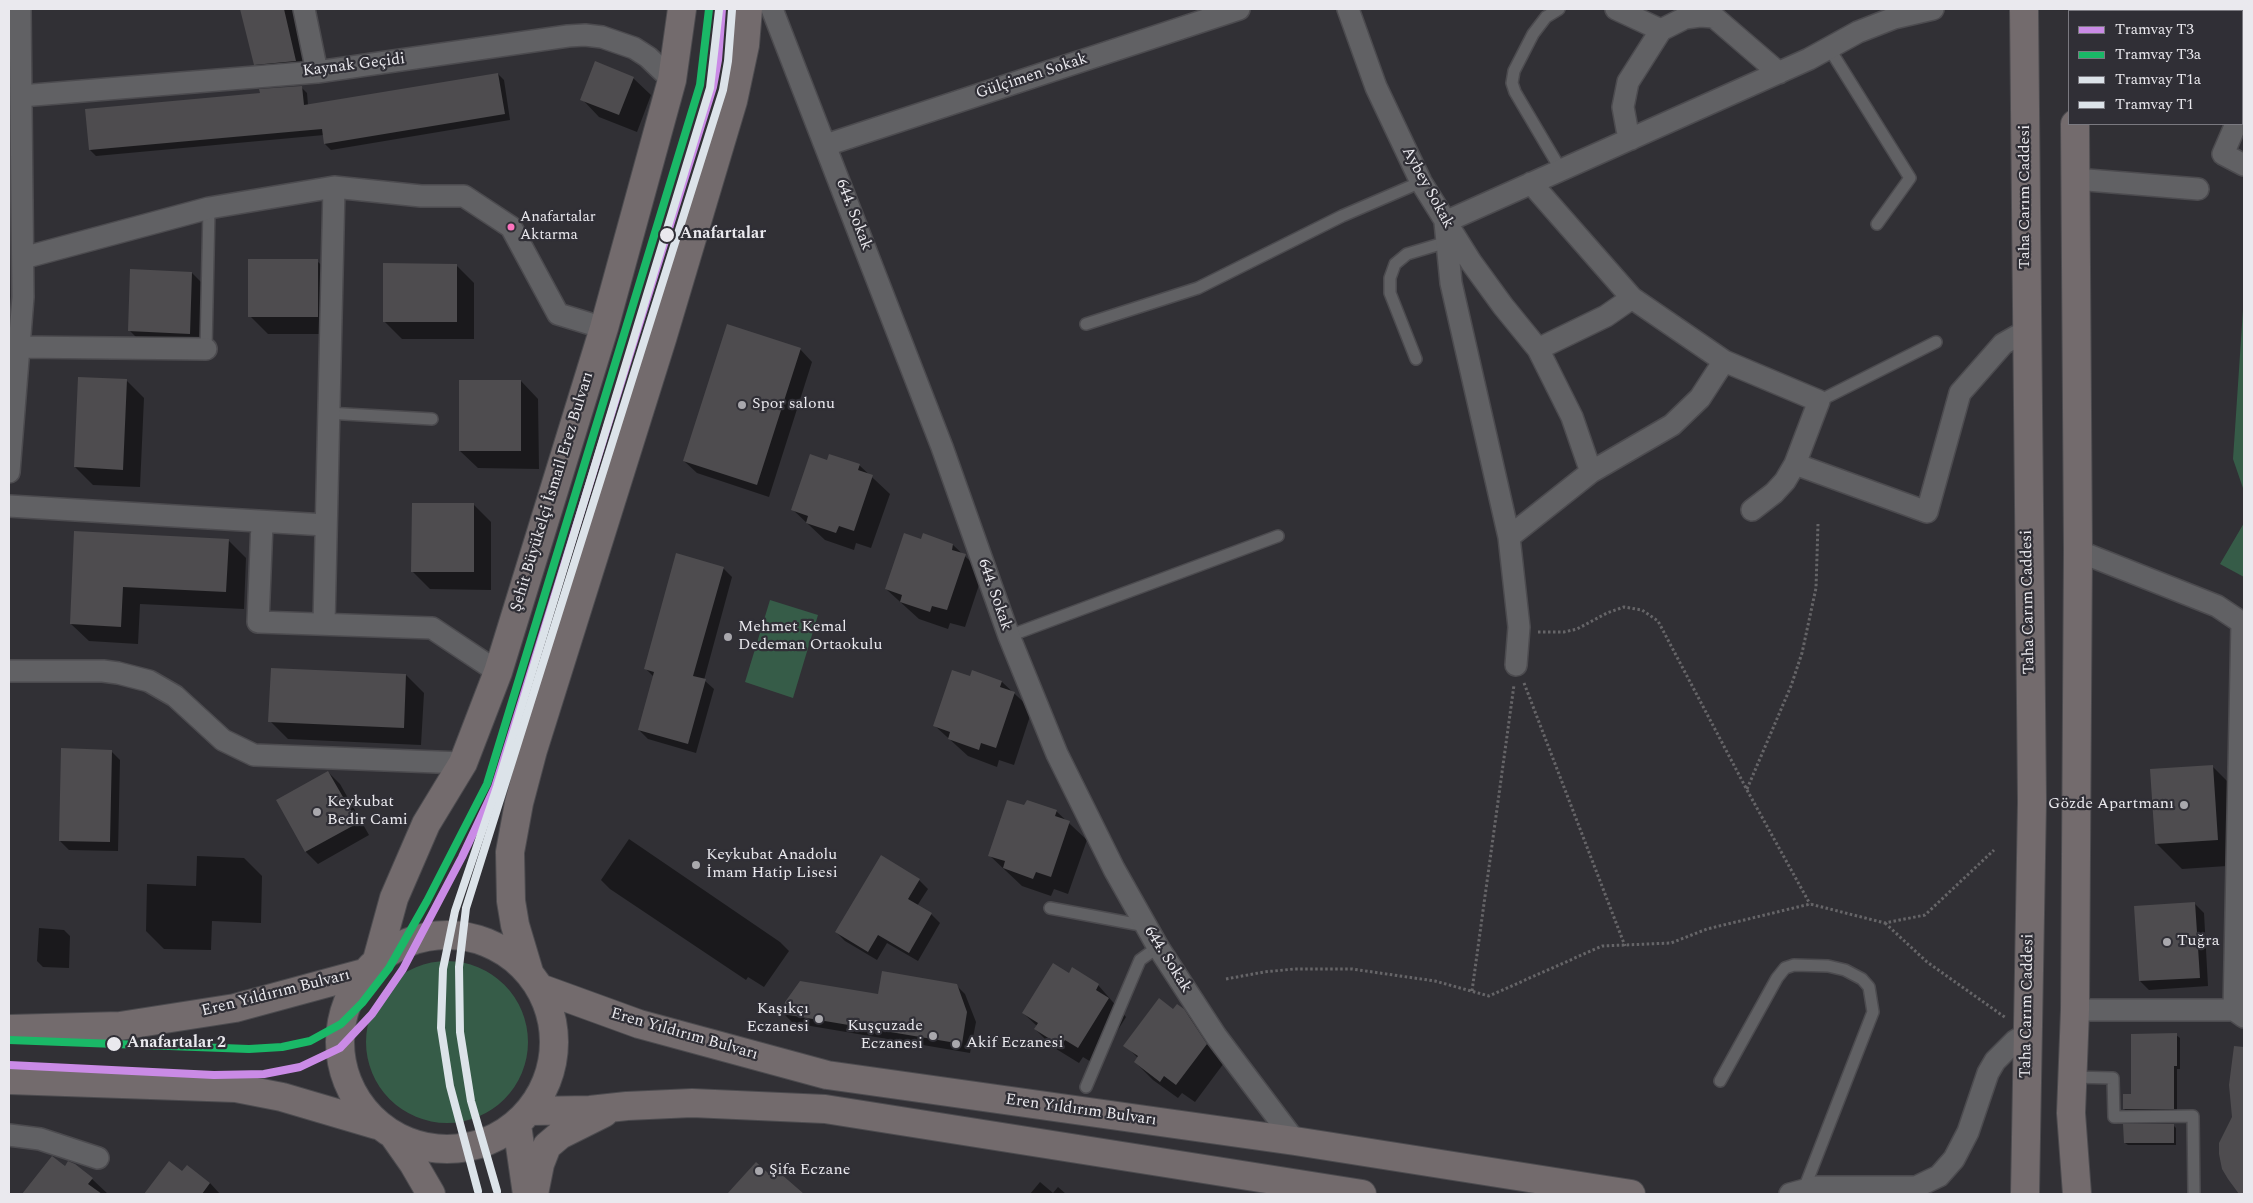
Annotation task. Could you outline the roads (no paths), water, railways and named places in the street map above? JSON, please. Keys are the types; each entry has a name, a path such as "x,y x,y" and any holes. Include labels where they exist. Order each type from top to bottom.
{"main road":[{"name":"Şehit Büyükelçi İsmail Erez Bulvarı","path":"371,966 394,898 408,865 426,824 463,763 498,672 604,328 672,80 682,9"},
{"path":"9,1080 236,1088 282,1097 386,1130 411,1144 448,1150 484,1144 523,1118 540,1096 548,1079 554,1051 553,1023 548,1005 534,980 515,926 510,893 510,852 519,803 543,714 662,339 733,101 745,45 748,9"},
{"name":"Taha Carım Caddesi","path":"2024,9 2032,802 2024,1194"},
{"path":"2075,125 2078,551 2074,1010 2071,1113 2077,1194"},
{"path":"431,1194 413,1163 386,1130 365,1112 354,1096 346,1079 340,1048 341,1024 354,988 371,966 410,941 421,937 465,936 500,948 534,980"},
{"name":"Eren Yıldırım Bulvarı","path":"9,1029 120,1026 235,1008 371,966"},
{"name":"Eren Yıldırım Bulvarı","path":"534,980 647,1027 827,1075 1295,1141 1631,1194"},
{"path":"523,1118 616,1107 692,1103 825,1109 1362,1194"},
{"path":"534,1194 540,1164 548,1146 560,1135 616,1107"},
{"path":"523,1118 527,1194"}],"street":[{"path":"9,472 19,346 16,297 23,258 21,96 15,62 20,9"},
{"path":"304,9 317,72"},
{"name":"644. Sokak","path":"772,9 942,448 1032,696 1084,812 1158,947 1216,1036 1295,1141"},
{"name":"Gülçimen Sokak","path":"826,145 1239,9"},
{"name":"Aybey Sokak","path":"1348,9 1376,86 1446,232 1538,349 1572,417 1591,472"},
{"path":"1616,9 1661,30"},
{"path":"1516,665 1519,627 1508,537 1451,283 1446,232 1531,183 1778,73 1893,13 1933,9"},
{"path":"1631,139 1624,118 1624,94 1628,82 1661,30 1685,18 1716,13 1778,73"},
{"name":"Kaynak Geçidi","path":"21,96 317,72 585,35 602,37 634,48 648,57 672,80"},
{"path":"2236,125 2223,154 2244,166"},
{"path":"2075,179 2198,189"},
{"path":"1531,183 1632,298 1724,361 1819,401 1795,464 1774,493 1752,510"},
{"path":"23,258 209,208 334,187 421,196 464,196 511,227 558,314 604,328"},
{"path":"324,624 327,413 334,187"},
{"path":"1538,349 1606,316 1632,298"},
{"path":"1795,464 1927,512 1960,393 2003,344 2017,336 2027,334"},
{"path":"19,346 206,349"},
{"path":"1508,537 1591,472 1658,435 1678,420 1700,398 1724,361"},
{"path":"9,506 262,523 325,525"},
{"path":"262,523 258,622 432,628 498,672"},
{"path":"2074,1010 2239,1014 2243,623 2217,606 2078,551"},
{"path":"9,670 103,671 134,676 149,681 175,696 223,740 254,755 463,763"},
{"path":"1797,1192 1816,1187 1916,1187 1939,1176 1954,1159 1968,1132 1988,1073 1995,1061 2015,1041 2028,1033"},
{"path":"9,1134 40,1139 70,1147 98,1158"}],"lane":[{"path":"1559,9 1546,17 1532,34 1514,71 1512,83 1515,92 1561,170"},
{"path":"1829,48 1910,178 1877,224"},
{"path":"1086,324 1198,288 1334,220 1421,182"},
{"path":"206,349 209,208"},
{"path":"1416,360 1390,293 1390,278 1396,264 1407,254 1446,232"},
{"path":"1819,401 1936,342"},
{"path":"327,413 432,419"},
{"path":"1009,636 1278,536"},
{"path":"1050,908 1146,926"},
{"path":"1086,1087 1140,960 1158,947"},
{"path":"1720,1081 1777,978 1785,968 1794,965 1828,966 1845,970 1862,979 1870,987 1872,1012 1797,1192"},
{"path":"2072,1077 2112,1078 2114,1117 2193,1116 2194,1194"}],"tram line":[{"name":"T3a","path":"9,1040 249,1049 282,1047 310,1041 341,1024 362,1003 389,968 427,901 487,784 700,85 709,9"},
{"name":"T3","path":"9,1065 214,1075 264,1074 300,1067 340,1048 372,1014 403,969 462,857 495,787 713,87 718,60 722,9"},
{"name":"T1","path":"478,1191 450,1086 441,1028 443,969 455,911 497,787 710,88 719,10"},
{"name":"T1a","path":"497,1191 471,1101 460,1032 459,967 466,908 723,90 728,61 732,10"}],"place":[{"name":"Anafartalar Aktarma","path":"511,227"},
{"name":"Anafartalar","path":"667,235"},
{"name":"Spor salonu","path":"742,405"},
{"name":"Mehmet Kemal Dedeman Ortaokulu","path":"728,637"},
{"name":"Gözde Apartmanı","path":"2184,805"},
{"name":"Keykubat Bedir Cami","path":"317,812"},
{"name":"Keykubat Anadolu İmam Hatip Lisesi","path":"696,865"},
{"name":"Tuğra","path":"2167,942"},
{"name":"Kaşıkçı Eczanesi","path":"819,1019"},
{"name":"Kuşçuzade Eczanesi","path":"933,1036"},
{"name":"Anafartalar 2","path":"114,1044"},
{"name":"Akif Eczanesi","path":"956,1044"},
{"name":"Şifa Eczane","path":"759,1171"}]}
